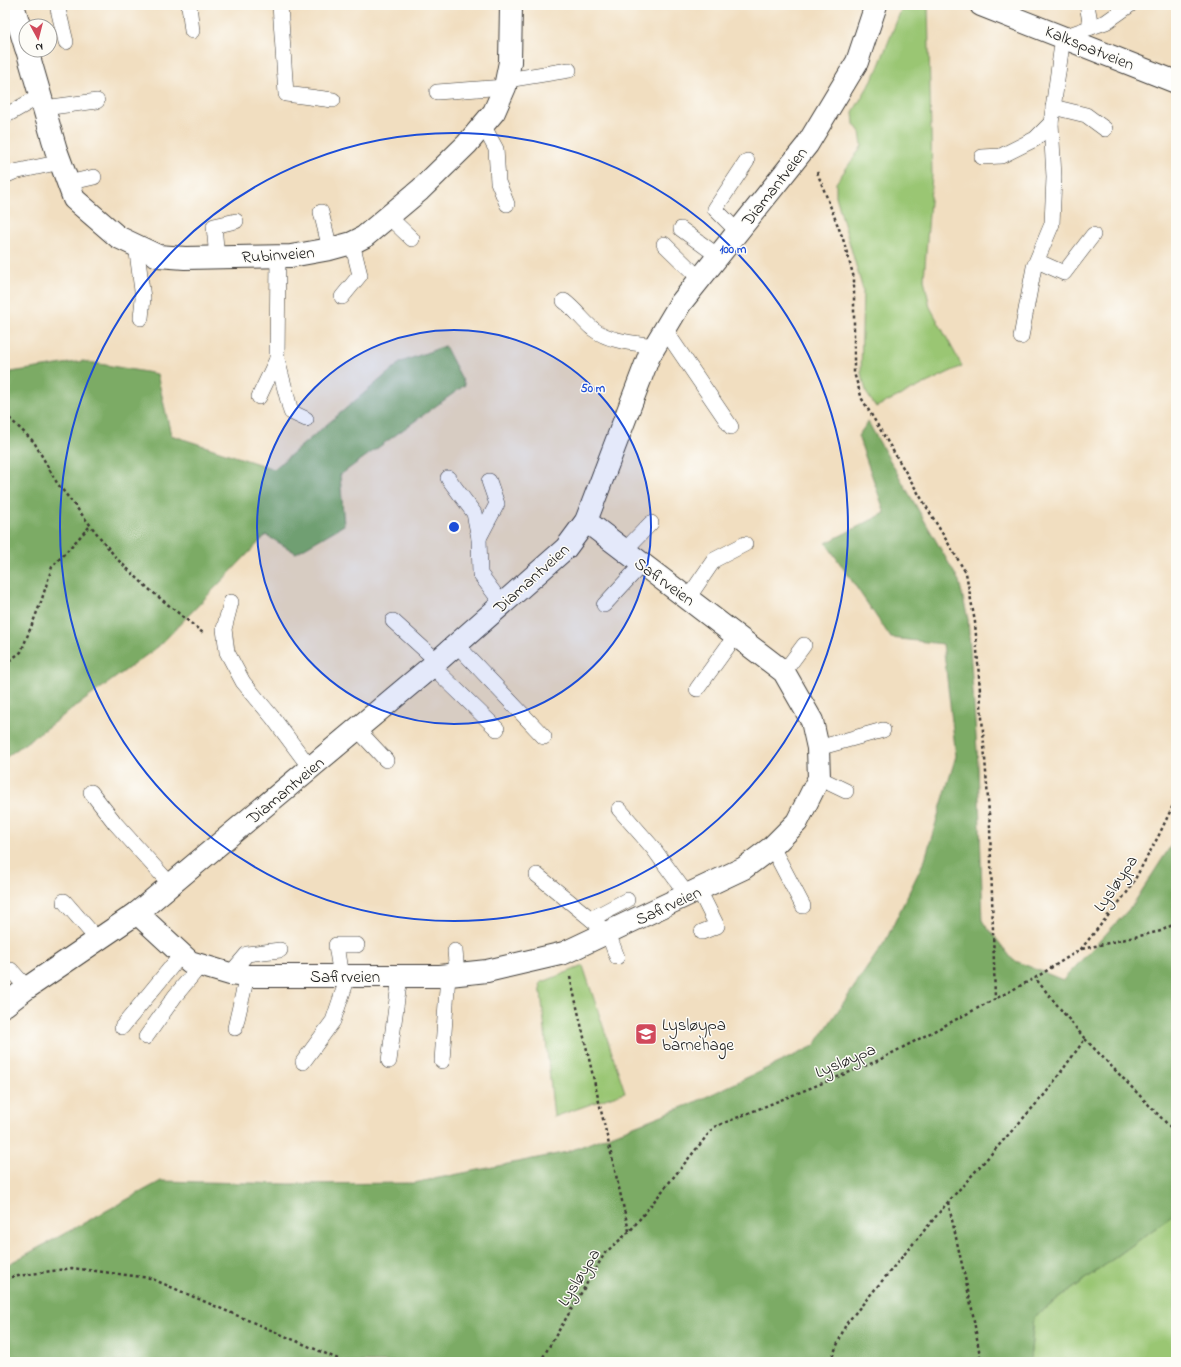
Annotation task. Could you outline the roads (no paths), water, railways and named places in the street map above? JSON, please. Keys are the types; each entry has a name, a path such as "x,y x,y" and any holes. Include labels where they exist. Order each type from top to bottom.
{"street":[{"name":"Rubinveien","path":"29,58 74,199 118,237 158,256 217,258 278,256 330,250 352,243 364,237 420,190 467,144 494,112 506,84 510,62 511,5"},
{"name":"Diamantveien","path":"5,1005 97,939 137,913 311,769 503,605 566,548 586,521 649,356 680,304 807,145 857,62 876,5"},
{"name":"Kalkspatveien","path":"981,5 1176,82"},
{"name":"Rubinveien","path":"16,7 19,18"},
{"name":"Safirveien","path":"137,913 190,962 200,966 239,975 345,977 453,974 486,971 564,953 694,893 744,868 772,847 797,822 818,778 818,748 812,721 784,672 586,521"}],"lane":[{"path":"57,5 66,42"},
{"path":"189,5 192,31"},
{"path":"280,5 286,94 333,100"},
{"path":"1087,5 1091,27"},
{"path":"1021,337 1037,261 1052,224 1054,177 1051,122 1063,37 1106,22 1130,5"},
{"path":"437,92 506,84 569,70"},
{"path":"5,116 42,102 97,101"},
{"path":"1053,107 1086,115 1105,129"},
{"path":"982,157 1001,156 1035,139 1051,122"},
{"path":"484,124 496,150 498,182 507,204"},
{"path":"738,232 715,209 747,161"},
{"path":"5,176 14,172 61,162"},
{"path":"68,183 94,177"},
{"path":"321,212 330,250"},
{"path":"389,217 412,238"},
{"path":"217,258 214,226 236,221"},
{"path":"681,229 718,256"},
{"path":"1037,261 1064,273 1093,235"},
{"path":"342,297 360,275 352,243"},
{"path":"664,244 700,279"},
{"path":"136,245 143,298 141,318"},
{"path":"278,256 277,360 291,412 306,419"},
{"path":"564,301 576,310 593,329 618,341 660,338 731,427"},
{"path":"259,397 277,360"},
{"path":"448,478 474,513 479,538 480,574 503,605"},
{"path":"479,538 497,504 489,481"},
{"path":"624,551 651,523"},
{"path":"688,598 714,560 745,544"},
{"path":"604,605 642,564"},
{"path":"231,602 224,629 227,652 243,682 273,718 311,769"},
{"path":"393,622 497,729"},
{"path":"696,689 736,635"},
{"path":"456,644 544,737"},
{"path":"784,672 804,645"},
{"path":"357,729 386,760"},
{"path":"818,748 883,730"},
{"path":"818,778 846,790"},
{"path":"91,792 115,823 171,885"},
{"path":"619,809 694,893 717,926 702,932"},
{"path":"772,847 803,906"},
{"path":"537,875 608,933 617,957"},
{"path":"591,919 627,900"},
{"path":"64,901 97,939"},
{"path":"303,1062 333,1021 345,977 336,945 357,945"},
{"path":"235,1028 239,975 247,954 280,950"},
{"path":"442,1061 455,951"},
{"path":"122,1028 181,955"},
{"path":"146,1037 175,996 200,966"},
{"path":"11,970 27,988"},
{"path":"389,1062 400,976"}],"place":[{"name":"Lysløypa barnehage","path":"646,1034"}]}
